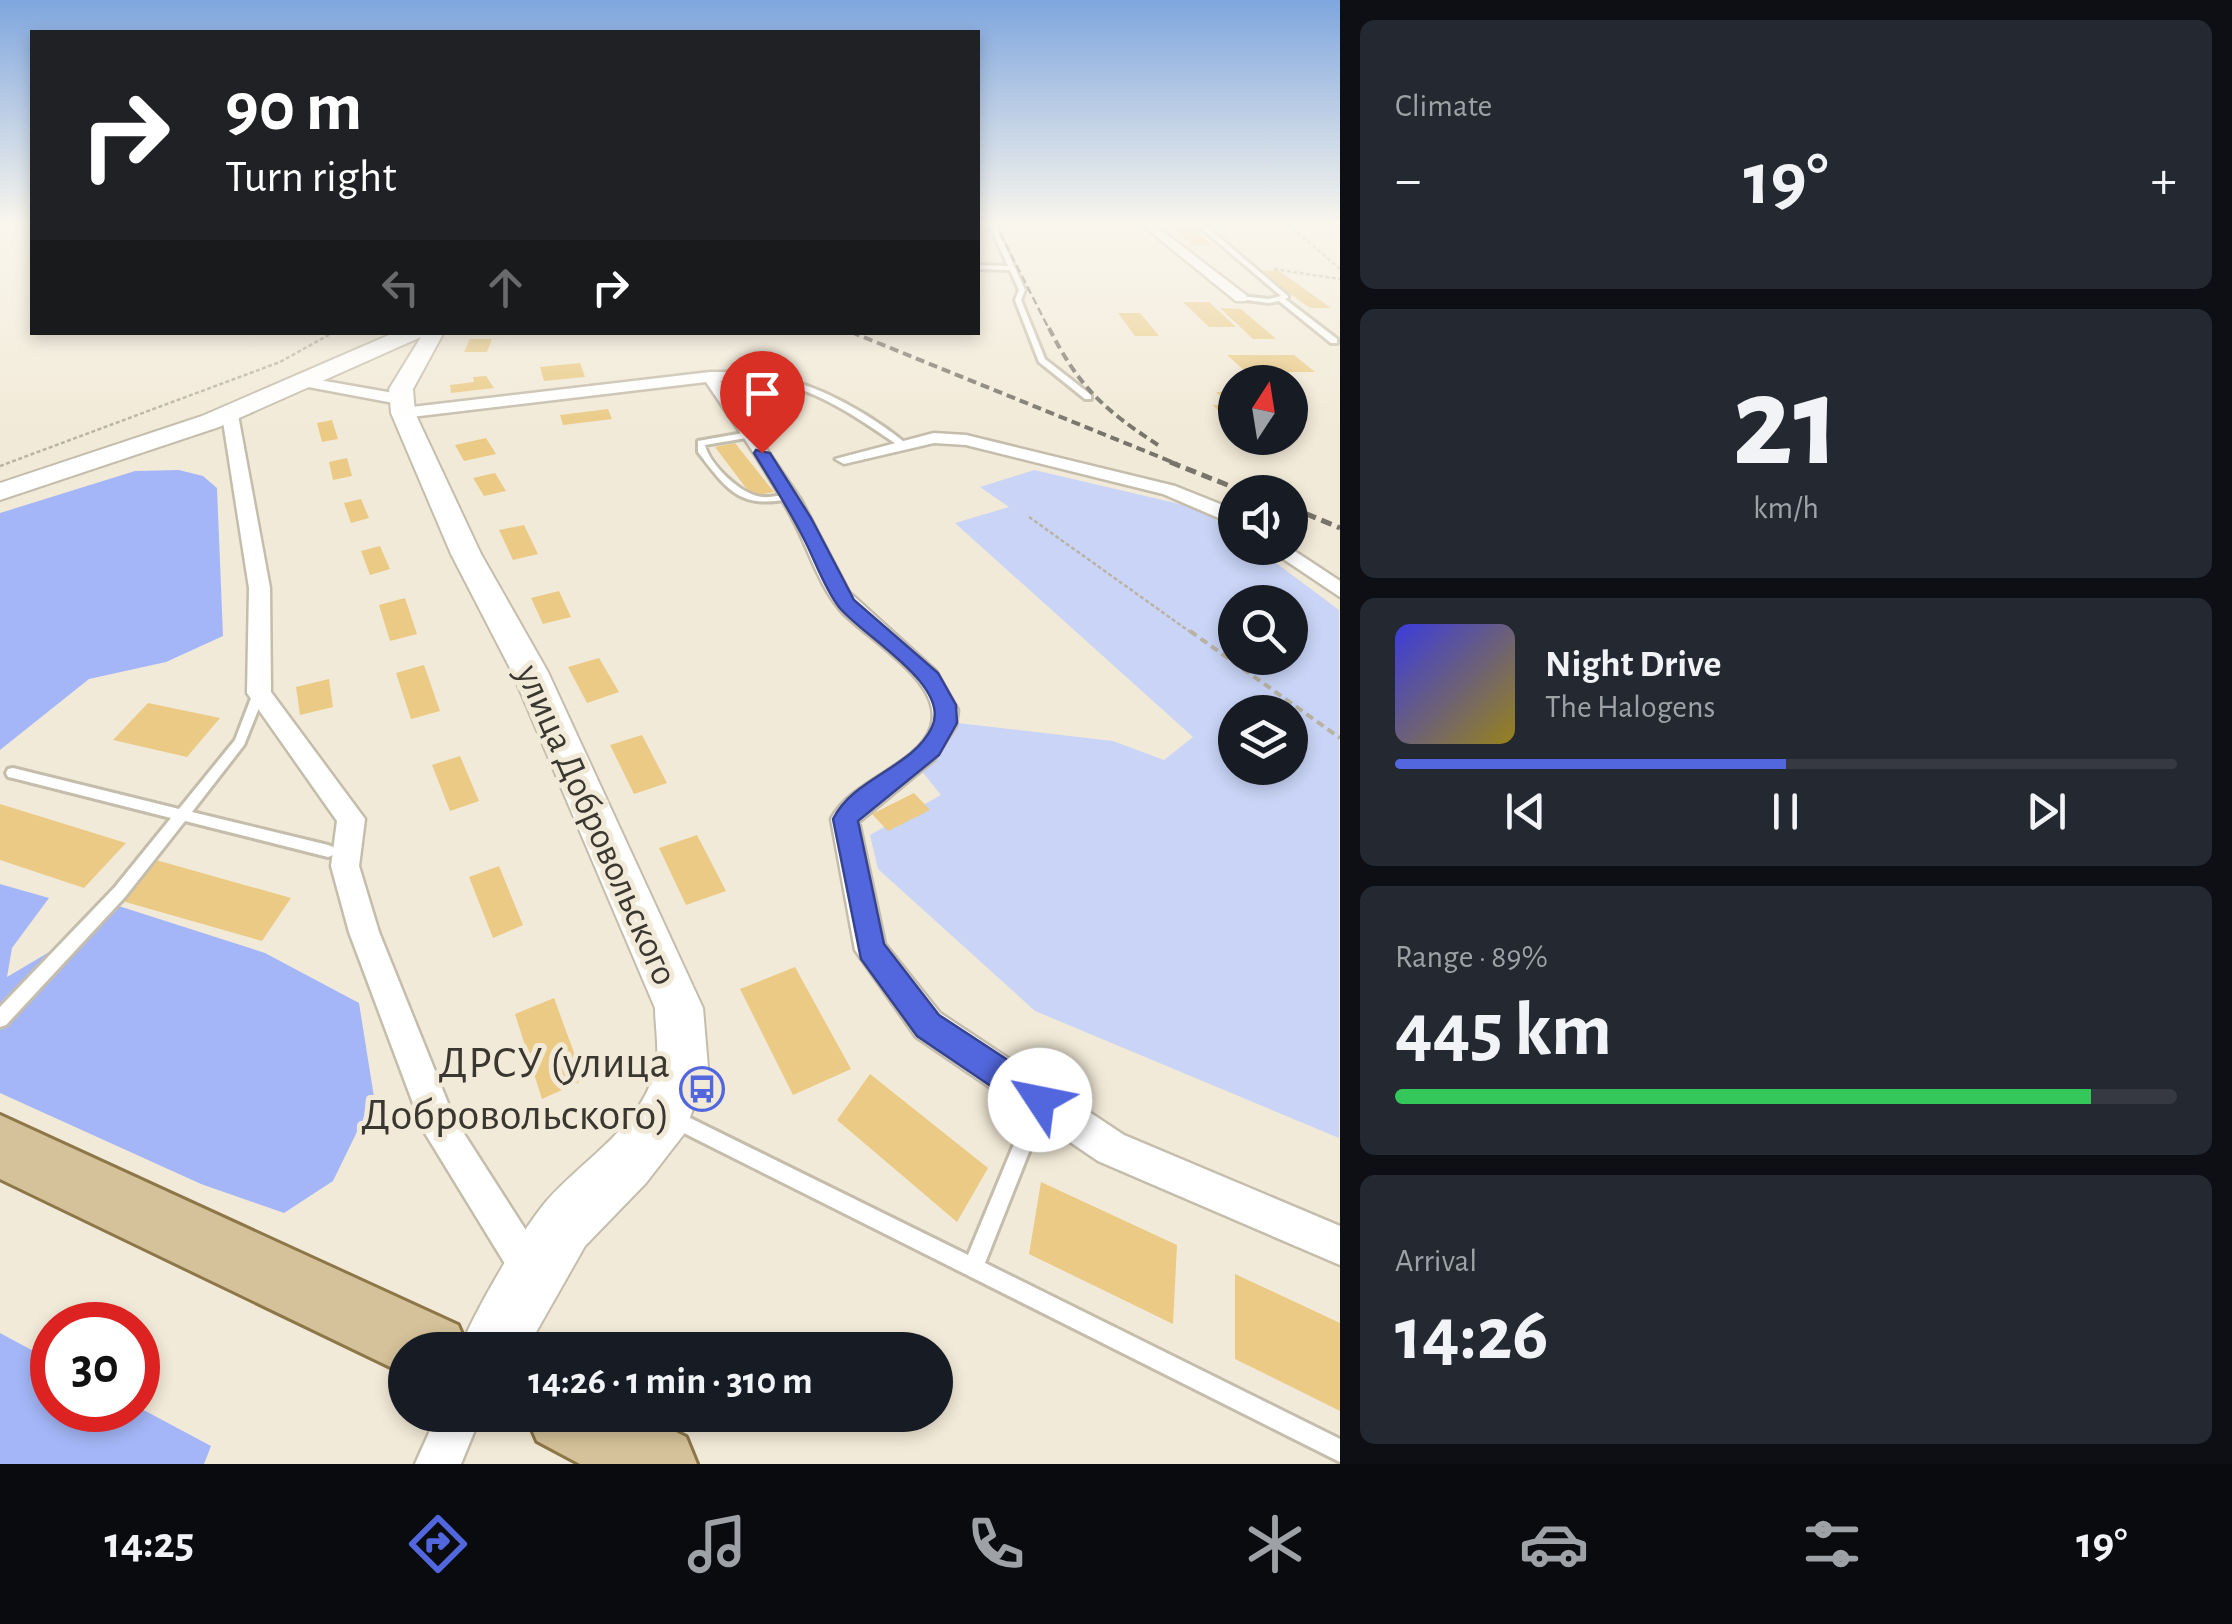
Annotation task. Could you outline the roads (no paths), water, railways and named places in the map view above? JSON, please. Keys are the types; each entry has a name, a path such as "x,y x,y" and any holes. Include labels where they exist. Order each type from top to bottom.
{"main road":[{"path":"0,1146 394,1332"},
{"path":"596,1432 659,1464"}],"street":[{"path":"1234,292 1241,298"},
{"path":"0,492 101,463 230,415 308,384 408,335"},
{"path":"401,406 407,374 432,335"},
{"path":"308,384 401,406 720,376 846,603 931,678 945,705 946,723 931,748 856,804 845,819 871,950 928,1026 1110,1148 1340,1246"},
{"name":"улица Добровольского","path":"401,406 466,554 530,672 679,1008 682,1067 665,1115 626,1163 564,1225 502,1332"},
{"path":"230,415 258,572 265,650 260,693 351,819 345,866 364,932 441,1130 535,1275"},
{"path":"844,459 934,438 986,444 1169,490 1218,508"},
{"path":"1302,565 1340,591"},
{"path":"438,1464 452,1432"}],"lane":[{"path":"1021,292 1018,300 1042,360 1088,397"},
{"path":"1281,292 1286,296 1282,300"},
{"path":"1241,298 1282,300 1334,341"},
{"path":"720,376 776,375 845,406 904,444"},
{"path":"750,434 701,444 702,452 742,498 770,502 790,496"},
{"path":"0,1019 120,892 240,742 260,693"},
{"path":"14,772 328,851"},
{"path":"973,1268 1040,1100"},
{"path":"665,1115 1340,1451"}],"railway":[{"path":"1030,292 1050,331"},
{"path":"1049,328 1094,395 1158,445"},
{"path":"858,335 1177,464"},
{"path":"1170,462 1218,481"},
{"path":"1308,515 1340,528"}],"place":[{"name":"ДРСУ (улица Добровольского)","path":"702,1089"}]}
